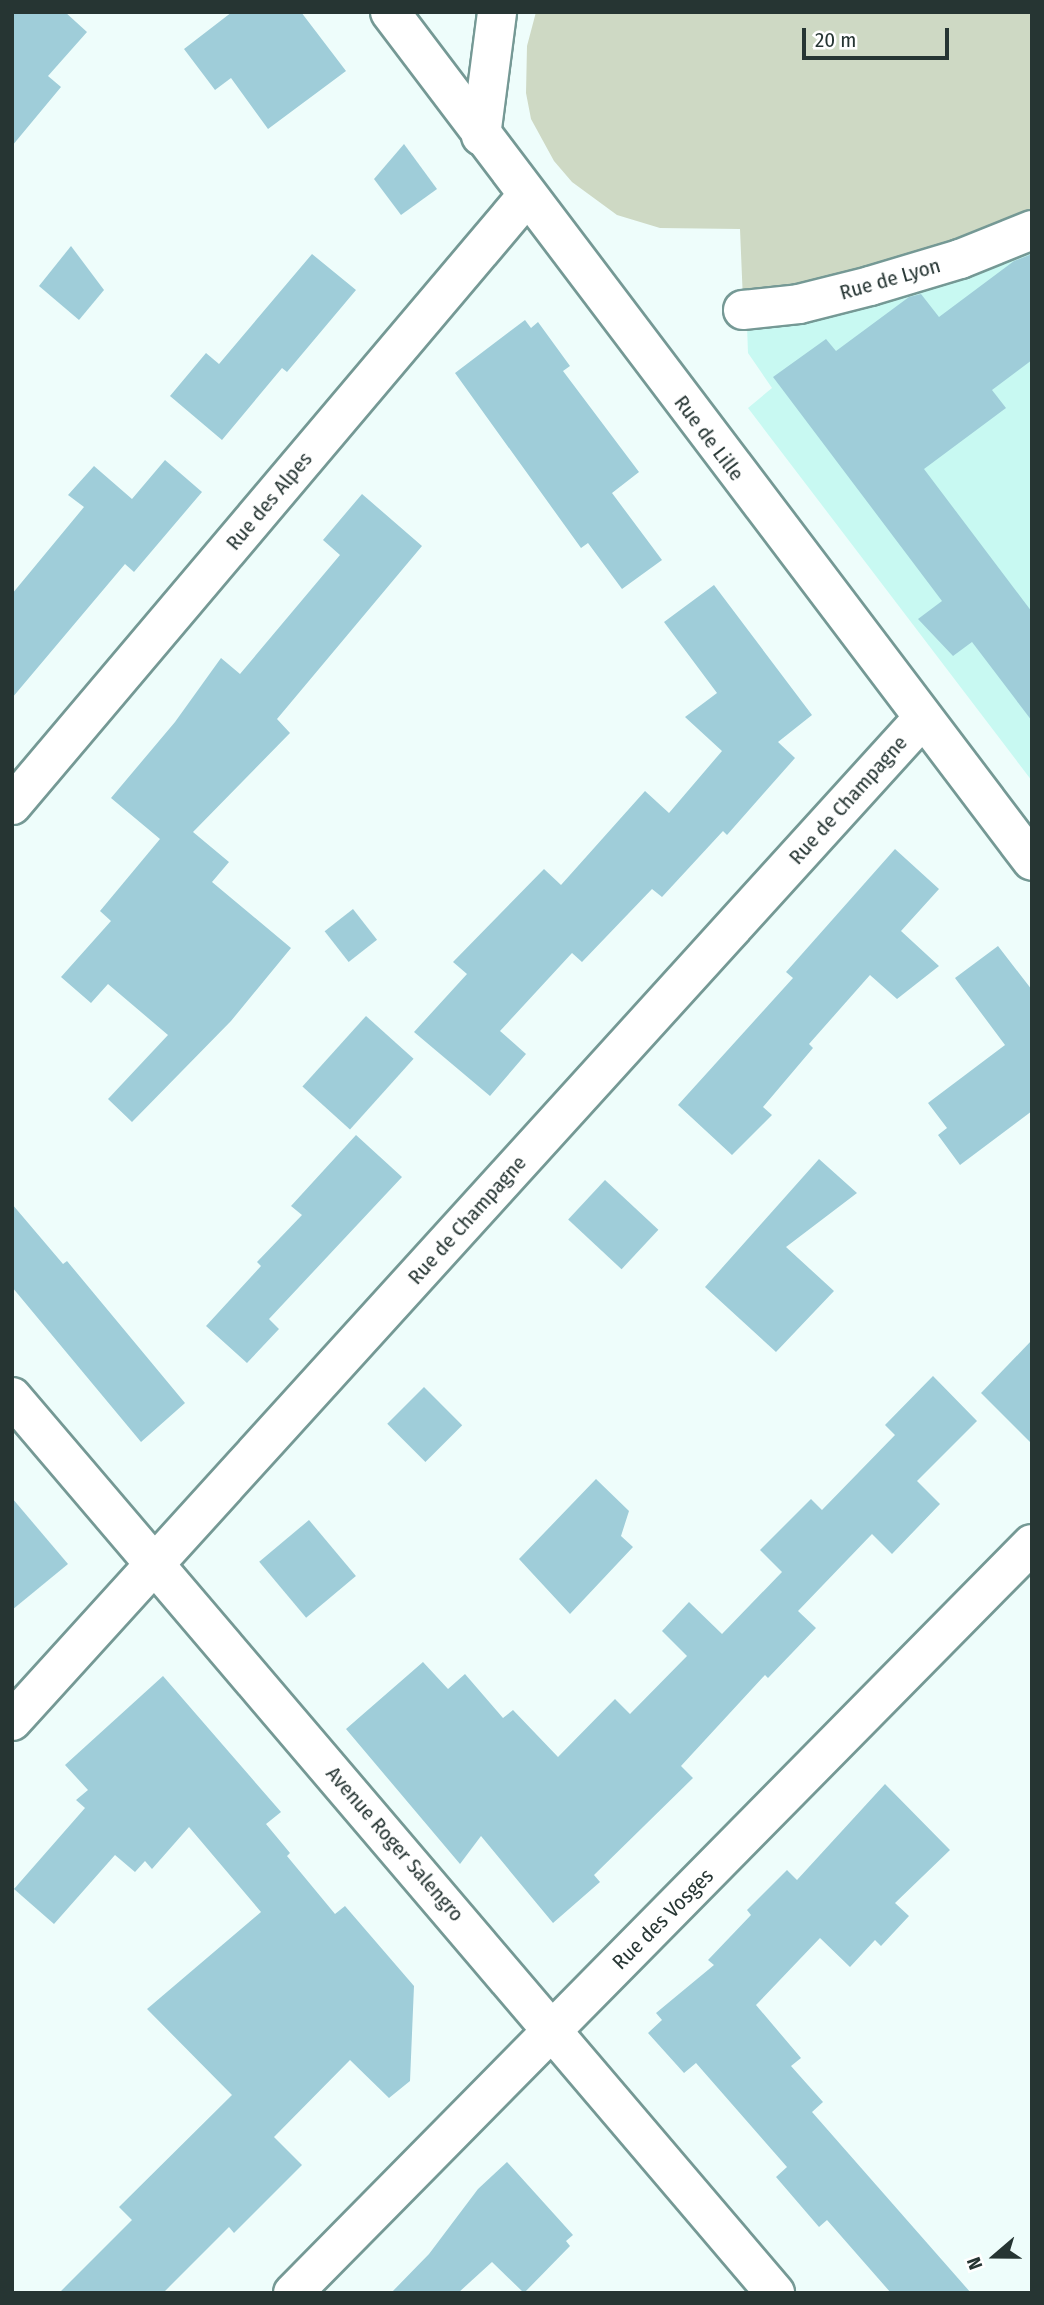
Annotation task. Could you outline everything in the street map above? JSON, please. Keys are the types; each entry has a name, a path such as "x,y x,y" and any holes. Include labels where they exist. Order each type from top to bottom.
{"street":[{"name":"Rue de Lille","path":"390,12 526,197 1032,860"},
{"path":"481,136 498,12"},
{"name":"Rue des Alpes","path":"12,805 526,197"},
{"name":"Rue de Lyon","path":"743,310 799,304 870,286 960,259 1032,230"},
{"name":"Rue de Champagne","path":"12,1721 922,719"},
{"name":"Avenue Roger Salengro","path":"12,1397 554,2030 775,2293"},
{"name":"Rue des Vosges","path":"293,2293 1032,1544"}],"shaded area":[{"path":"1032,240 1032,781 748,408 772,388 748,353 747,326"}],"green space":[{"path":"536,12 1032,12 1032,214 994,232 743,301 740,229 660,228 617,215 572,182 554,161 531,119 526,93 527,46"}],"building":[{"path":"12,12 65,12 87,32 48,76 61,87 12,146"},
{"path":"232,12 301,12 346,71 268,129 231,78 215,90 184,49"},
{"path":"404,144 437,189 401,215 374,179"},
{"path":"71,246 104,290 79,320 39,286"},
{"path":"312,254 356,290 287,372 282,368 222,440 170,396 206,353 219,364"},
{"path":"1032,254 1032,360 992,390 1006,408 924,469 1032,612 1032,721 972,642 953,656 918,619 942,601 773,377 826,339 836,351 909,297 921,294 939,317 1014,261"},
{"path":"525,320 531,328 538,322 570,366 563,371 639,472 612,493 662,560 622,589 588,543 581,548 455,373"},
{"path":"165,460 202,492 134,572 125,564 12,698 12,594 84,507 68,495 94,466 132,499"},
{"path":"362,494 422,546 277,719 290,733 193,832 229,862 212,882 291,948 231,1021 132,1122 108,1099 168,1035 108,984 91,1003 61,977 111,921 100,911 160,839 111,798 175,722 221,658 240,674 340,555 323,540"},
{"path":"714,585 812,715 778,742 795,758 727,835 723,831 662,897 652,889 582,962 572,953 500,1031 526,1054 490,1096 414,1032 467,974 453,962 544,869 561,885 645,791 669,813 722,751 685,717 717,693 664,622"},
{"path":"895,849 939,889 901,931 939,966 897,999 870,975 809,1044 813,1048 763,1107 772,1115 732,1155 678,1105 793,978 786,972"},
{"path":"353,909 377,940 349,962 325,931"},
{"path":"998,946 1032,990 1032,1111 960,1165 938,1135 947,1128 928,1103 1005,1045 955,978"},
{"path":"366,1016 414,1059 350,1129 302,1087"},
{"path":"356,1135 402,1177 269,1319 279,1329 247,1363 206,1326 261,1266 257,1262 302,1215 291,1206"},
{"path":"819,1159 857,1193 786,1247 834,1291 776,1352 705,1287"},
{"path":"605,1180 658,1230 622,1269 568,1219"},
{"path":"12,1204 63,1264 67,1261 185,1403 141,1442 12,1287"},
{"path":"1032,1340 1032,1444 981,1393"},
{"path":"933,1376 977,1421 917,1481 940,1504 892,1554 872,1534 798,1611 816,1628 768,1678 765,1675 681,1766 693,1778 594,1875 600,1882 553,1923 481,1836 460,1864 346,1729 423,1662 448,1689 465,1674 503,1718 513,1710 558,1757 615,1699 630,1714 687,1656 662,1631 689,1602 722,1634 782,1572 760,1550 811,1499 822,1510 895,1435 885,1425"},
{"path":"424,1387 462,1425 425,1462 387,1424"},
{"path":"596,1479 629,1511 621,1536 633,1547 570,1614 519,1559"},
{"path":"12,1498 68,1564 12,1610"},
{"path":"309,1520 356,1576 306,1618 259,1562"},
{"path":"163,1676 281,1812 266,1824 290,1853 287,1856 335,1914 345,1906 414,1986 410,2081 389,2098 350,2060 274,2137 302,2165 234,2233 229,2227 163,2293 59,2293 132,2220 119,2207 232,2095 147,2009 261,1912 189,1827 152,1869 145,1861 135,1872 115,1855 54,1924 14,1889 85,1808 76,1800 88,1790 65,1765"},
{"path":"885,1784 950,1850 895,1903 909,1916 881,1946 875,1940 850,1967 820,1938 756,2005 801,2058 791,2066 823,2102 812,2112 971,2293 891,2293 827,2220 819,2227 776,2177 787,2167 696,2063 684,2073 648,2033 662,2020 656,2013 714,1965 708,1960 751,1915 747,1910 787,1870 797,1880"},
{"path":"507,2162 573,2235 566,2241 570,2246 524,2293 492,2262 458,2293 391,2293 429,2254 478,2189"}]}
